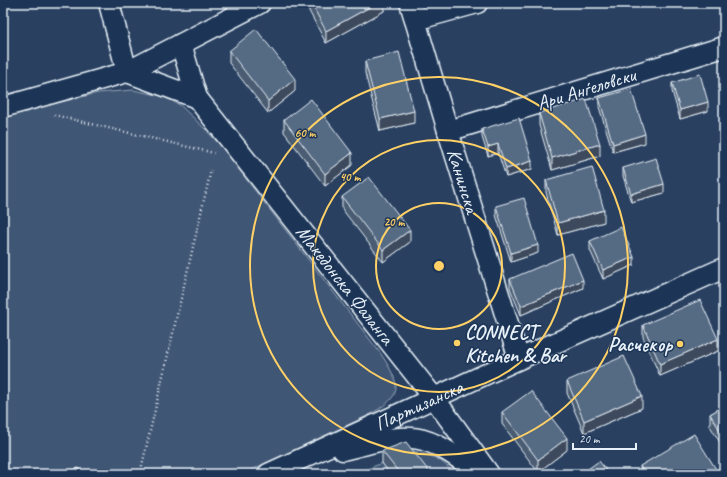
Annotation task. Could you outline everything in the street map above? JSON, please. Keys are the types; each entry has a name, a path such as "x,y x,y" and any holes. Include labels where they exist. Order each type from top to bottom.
{"street":[{"path":"109,3 127,72"},
{"path":"3,107 127,72 260,3"},
{"path":"413,12 477,3"},
{"name":"Канинска","path":"413,12 448,131 519,359"},
{"name":"Македонска Фаланга","path":"181,44 197,98 434,398 489,474"},
{"name":"Ари Анѓеловски","path":"448,131 724,47"},
{"path":"127,72 197,98"},
{"name":"Партизанска","path":"268,474 519,359 724,268"},
{"path":"296,461 380,441 411,437 426,440 442,446 480,474"}],"path":[{"path":"54,115 218,154"},
{"path":"140,474 211,170"}],"shaded area":[{"path":"133,90 162,96 180,105 220,145 381,354 393,375 396,383 396,390 393,397 387,403 367,416 243,474 3,474 3,116 98,93"},
{"path":"413,451 436,458 454,474 422,474"},
{"path":"382,463 390,474 355,474"}],"building":[{"path":"311,3 377,3 326,31"},
{"path":"256,29 295,79 268,101 229,51"},
{"path":"399,52 414,111 380,119 365,61"},
{"path":"700,74 708,102 680,110 672,83"},
{"path":"631,89 645,134 613,144 599,98"},
{"path":"311,99 352,153 325,174 284,120"},
{"path":"586,99 600,144 552,158 539,113"},
{"path":"519,118 532,161 506,169 498,144 488,147 482,129"},
{"path":"656,158 664,184 631,194 623,168"},
{"path":"592,167 604,210 558,223 546,180"},
{"path":"369,177 410,230 383,250 342,197"},
{"path":"524,198 538,245 511,253 496,206"},
{"path":"621,227 634,257 603,270 590,241"},
{"path":"572,253 583,280 521,306 510,279"},
{"name":"Расчекор","path":"700,300 718,339 660,364 643,325"},
{"path":"624,356 642,396 584,421 567,381"},
{"path":"531,391 567,438 538,460 502,412"},
{"path":"724,406 724,437 710,414"},
{"path":"694,434 719,474 645,474 640,466"},
{"path":"406,442 431,474 400,474 382,451"},
{"path":"599,461 609,474 581,474"},
{"path":"79,468 81,474 59,474"}],"place":[{"name":"CONNECT Kitchen & Bar","path":"457,343"},
{"name":"Расчекор","path":"680,344"}]}
